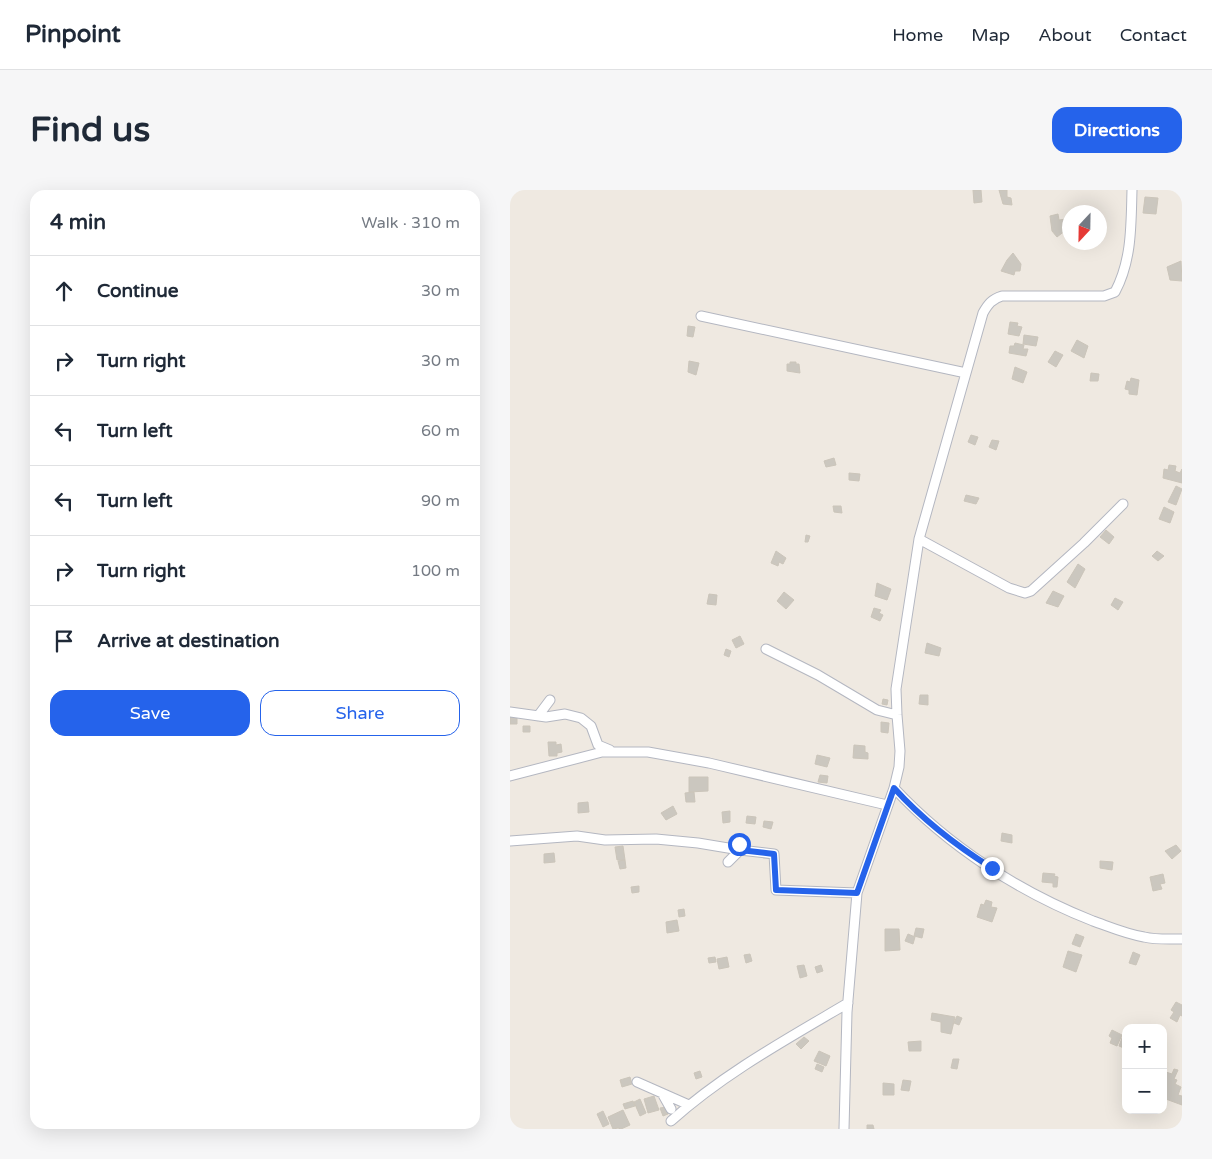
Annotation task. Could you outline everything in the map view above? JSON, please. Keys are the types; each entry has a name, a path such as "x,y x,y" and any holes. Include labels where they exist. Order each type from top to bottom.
{"street":[{"path":"844,1129 848,1003 857,893 894,788 899,767 900,751 896,715 896,689 918,539 983,313 994,298 1002,296 1104,296 1115,292 1127,258 1130,239 1132,190"},
{"path":"701,316 966,373"},
{"path":"918,539 1009,588 1025,593 1030,591 1084,543 1123,504"},
{"path":"766,649 818,675 877,710 896,715"},
{"path":"538,716 550,700"},
{"path":"510,712 546,717 565,714 580,718 591,726 598,745 614,752"},
{"path":"510,776 602,752 648,752 709,763 887,805"},
{"path":"894,788 916,812 966,851 1062,909 1121,932 1144,938 1182,939"},
{"path":"510,841 577,836 605,840 656,839 740,847 774,854 776,890 857,893"},
{"path":"728,862 740,847"},
{"path":"671,1121 689,1105 772,1047 848,1003"},
{"path":"637,1082 689,1105"},
{"path":"662,1092 671,1109"}],"building":[{"path":"973,190 981,190 982,202 974,203"},
{"path":"999,190 1007,190 1007,197 1011,198 1012,205 1003,204"},
{"path":"1145,197 1158,198 1156,214 1143,213"},
{"path":"1058,214 1059,220 1062,220 1062,233 1057,237 1052,231 1050,216"},
{"path":"1013,253 1021,264 1020,271 1015,271 1014,275 1001,271"},
{"path":"1181,261 1182,281 1170,280 1167,267"},
{"path":"1010,322 1018,323 1017,326 1022,327 1019,336 1008,334"},
{"path":"688,326 695,327 693,337 687,336"},
{"path":"1024,335 1038,337 1036,346 1023,344"},
{"path":"1077,340 1088,346 1084,358 1071,351"},
{"path":"1015,343 1024,345 1023,349 1028,349 1026,356 1009,353 1010,346 1014,346"},
{"path":"1055,351 1063,355 1056,367 1048,362"},
{"path":"689,361 699,363 696,375 688,372"},
{"path":"790,362 799,364 800,373 787,371 787,364 790,364"},
{"path":"1015,367 1027,372 1023,383 1012,379"},
{"path":"1091,373 1099,374 1098,381 1090,381"},
{"path":"1131,378 1139,380 1137,395 1129,394 1129,390 1125,389 1127,381 1130,382"},
{"path":"971,435 978,437 975,445 968,442"},
{"path":"992,440 999,441 996,450 989,447"},
{"path":"834,458 836,465 826,467 824,461"},
{"path":"1169,465 1176,466 1175,471 1180,473 1182,469 1182,483 1163,478 1164,469 1168,470"},
{"path":"849,473 860,474 859,481 849,480"},
{"path":"1176,486 1182,489 1176,505 1168,502"},
{"path":"966,495 979,498 976,504 964,501"},
{"path":"833,506 841,506 842,513 834,512"},
{"path":"1164,507 1174,512 1170,523 1159,519"},
{"path":"1106,530 1114,537 1109,544 1100,537"},
{"path":"806,535 810,536 808,542 805,542"},
{"path":"776,551 786,558 783,564 779,562 778,566 771,563"},
{"path":"1157,551 1164,556 1158,561 1152,556"},
{"path":"1078,564 1085,569 1075,588 1067,582"},
{"path":"877,583 891,589 887,600 875,596"},
{"path":"1053,591 1064,596 1058,607 1046,603"},
{"path":"784,592 794,600 786,609 777,601"},
{"path":"709,594 717,595 716,605 707,604"},
{"path":"1115,598 1123,602 1118,610 1111,605"},
{"path":"874,608 881,610 879,613 883,615 880,621 871,617"},
{"path":"740,636 744,644 736,648 732,640"},
{"path":"927,643 941,648 939,656 925,653"},
{"path":"726,649 731,651 729,657 724,655"},
{"path":"920,695 928,695 928,705 919,704"},
{"path":"883,699 888,700 887,705 882,704"},
{"path":"510,716 517,716 517,724 510,724"},
{"path":"881,722 889,723 888,733 881,732"},
{"path":"523,726 530,726 530,732 523,732"},
{"path":"548,742 556,742 556,745 561,744 562,752 557,753 557,756 549,756"},
{"path":"854,745 865,746 868,759 853,758"},
{"path":"817,755 830,758 827,767 815,764"},
{"path":"820,775 828,776 827,783 818,782"},
{"path":"689,777 708,777 708,791 689,792"},
{"path":"694,792 695,802 686,802 685,793"},
{"path":"588,802 589,812 578,813 578,803"},
{"path":"673,806 677,814 666,820 661,813"},
{"path":"730,811 730,822 723,823 722,812"},
{"path":"747,816 756,817 755,824 746,823"},
{"path":"764,821 773,822 771,829 763,827"},
{"path":"1002,833 1012,835 1012,843 1001,841"},
{"path":"1176,845 1181,851 1172,859 1165,851"},
{"path":"623,846 625,860 617,860 615,847"},
{"path":"554,853 555,862 544,863 544,854"},
{"path":"625,860 626,868 620,869 618,861"},
{"path":"1100,861 1113,862 1112,870 1100,868"},
{"path":"1043,873 1055,874 1054,876 1058,877 1057,887 1053,887 1053,883 1042,882"},
{"path":"1163,874 1165,883 1160,884 1162,889 1153,891 1150,877"},
{"path":"639,886 639,892 632,893 631,887"},
{"path":"986,900 992,902 991,907 997,908 992,922 977,917 981,904 984,905"},
{"path":"684,909 685,916 679,917 678,910"},
{"path":"677,920 679,931 667,933 666,922"},
{"path":"916,928 924,929 922,938 914,936"},
{"path":"885,929 899,929 900,950 885,951"},
{"path":"908,934 915,937 913,944 905,941"},
{"path":"1076,934 1084,937 1080,947 1072,944"},
{"path":"1068,951 1082,955 1076,972 1063,967"},
{"path":"1133,952 1140,955 1136,965 1129,963"},
{"path":"750,954 752,961 746,963 744,955"},
{"path":"715,957 716,962 709,963 708,958"},
{"path":"727,957 729,967 719,969 717,959"},
{"path":"804,965 807,976 800,978 797,966"},
{"path":"821,965 823,971 817,973 815,967"},
{"path":"1176,1002 1182,1005 1182,1016 1180,1015 1177,1022 1170,1018 1174,1012 1171,1010"},
{"path":"932,1013 955,1017 951,1034 941,1032 941,1022 931,1020"},
{"path":"957,1016 962,1018 959,1025 954,1023"},
{"path":"1112,1030 1122,1035 1117,1046 1110,1043 1112,1038 1109,1036"},
{"path":"804,1037 809,1041 801,1049 796,1044"},
{"path":"921,1041 921,1051 909,1051 908,1042"},
{"path":"819,1051 830,1056 826,1066 814,1061"},
{"path":"953,1059 959,1059 957,1069 951,1068"},
{"path":"817,1064 824,1067 822,1072 815,1069"},
{"path":"1174,1069 1178,1070 1174,1079 1177,1080 1175,1084 1181,1087 1178,1095 1182,1096 1182,1105 1167,1099 1167,1072 1172,1074"},
{"path":"700,1071 702,1077 696,1079 694,1073"},
{"path":"630,1077 632,1084 622,1087 620,1080"},
{"path":"903,1080 911,1081 909,1091 901,1090"},
{"path":"883,1083 894,1084 894,1095 883,1095"},
{"path":"654,1096 659,1110 648,1113 644,1099"},
{"path":"640,1099 646,1113 640,1116 634,1102"},
{"path":"633,1101 635,1106 625,1109 623,1104"},
{"path":"666,1107 668,1114 663,1116 660,1108"},
{"path":"623,1110 630,1125 621,1129 613,1129 608,1117"},
{"path":"603,1111 609,1124 603,1127 597,1114"},
{"path":"867,1125 873,1125 874,1129 867,1129"}],"route":[{"path":"739,844 740,850 774,854 776,890 857,893 894,788 916,812 937,830 992,868"}]}
